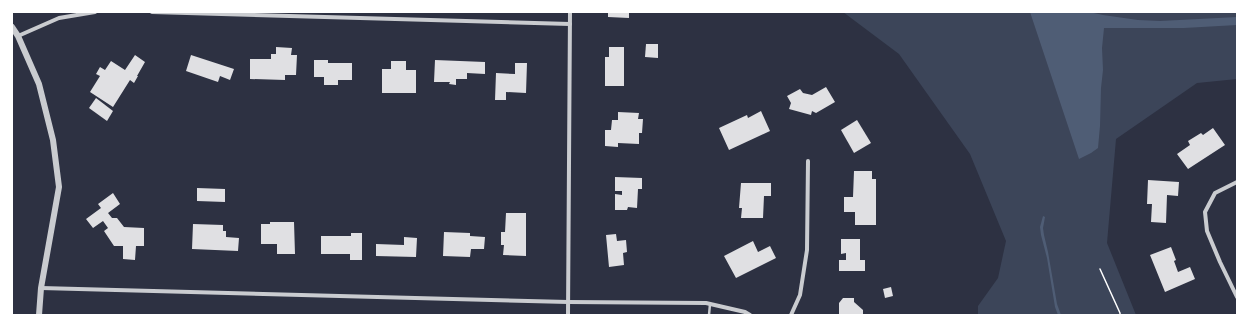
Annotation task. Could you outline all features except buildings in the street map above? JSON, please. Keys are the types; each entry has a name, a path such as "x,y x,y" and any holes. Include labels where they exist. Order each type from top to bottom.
{"street":[{"path":"18,36 59,18 95,12"},
{"path":"152,12 570,24"},
{"path":"568,315 570,12"},
{"path":"12,27 18,36 39,84 53,140 59,187 41,288 39,315"},
{"path":"791,315 800,294 807,250 808,161"},
{"path":"1237,182 1215,193 1206,212 1207,231 1237,298"},
{"path":"41,288 568,302 710,304 745,312 750,315"}],"lane":[{"path":"709,315 710,304"}],"path":[{"path":"1100,269 1120,315"}],"shaded area":[{"path":"843,12 1237,12 1237,79 1197,83 1116,139 1107,243 1136,315 978,315 978,306 998,278 1006,241 970,154 899,54"},
{"path":"1030,12 1089,12 1138,20 1160,21 1237,17 1237,25 1184,28 1104,28 1098,148 1079,159"},
{"path":"1043,216 1045,217 1043,228 1044,235 1057,304 1061,315 1058,315 1055,307 1047,258 1041,235 1040,227"}]}
